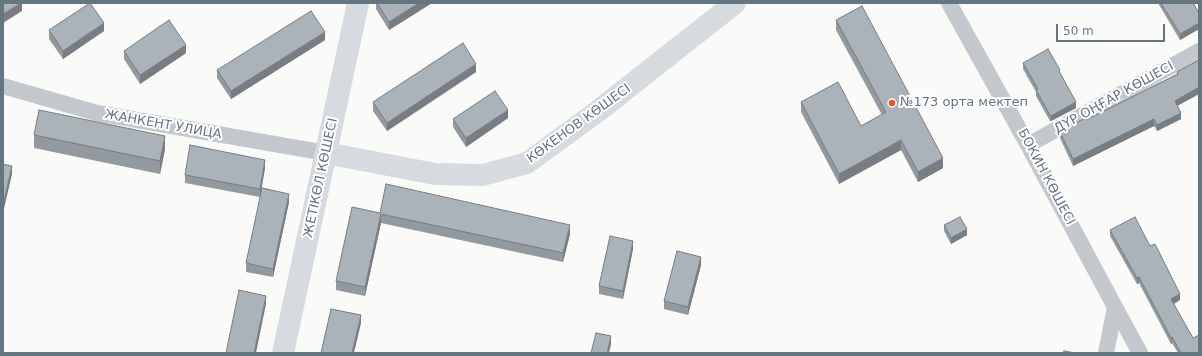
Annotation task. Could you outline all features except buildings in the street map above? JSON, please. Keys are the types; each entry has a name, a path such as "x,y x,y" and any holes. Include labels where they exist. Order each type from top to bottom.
{"street":[{"name":"ЖЕТІКӨЛ КӨШЕСІ","path":"283,353 358,3"},
{"name":"КӨКЕНОВ КӨШЕСІ","path":"326,153 435,174 483,175 528,163 598,111 735,3"},
{"name":"БОКИН КӨШЕСІ","path":"949,3 1028,144 1140,353"},
{"name":"ДҮР ОҢҒАР КӨШЕСІ","path":"1028,144 1199,51"},
{"name":"ЖАНКЕНТ УЛИЦА","path":"3,86 97,113 326,153"},
{"path":"1106,353 1115,308"}],"place":[{"name":"№173 орта мектеп","path":"892,103"}]}
